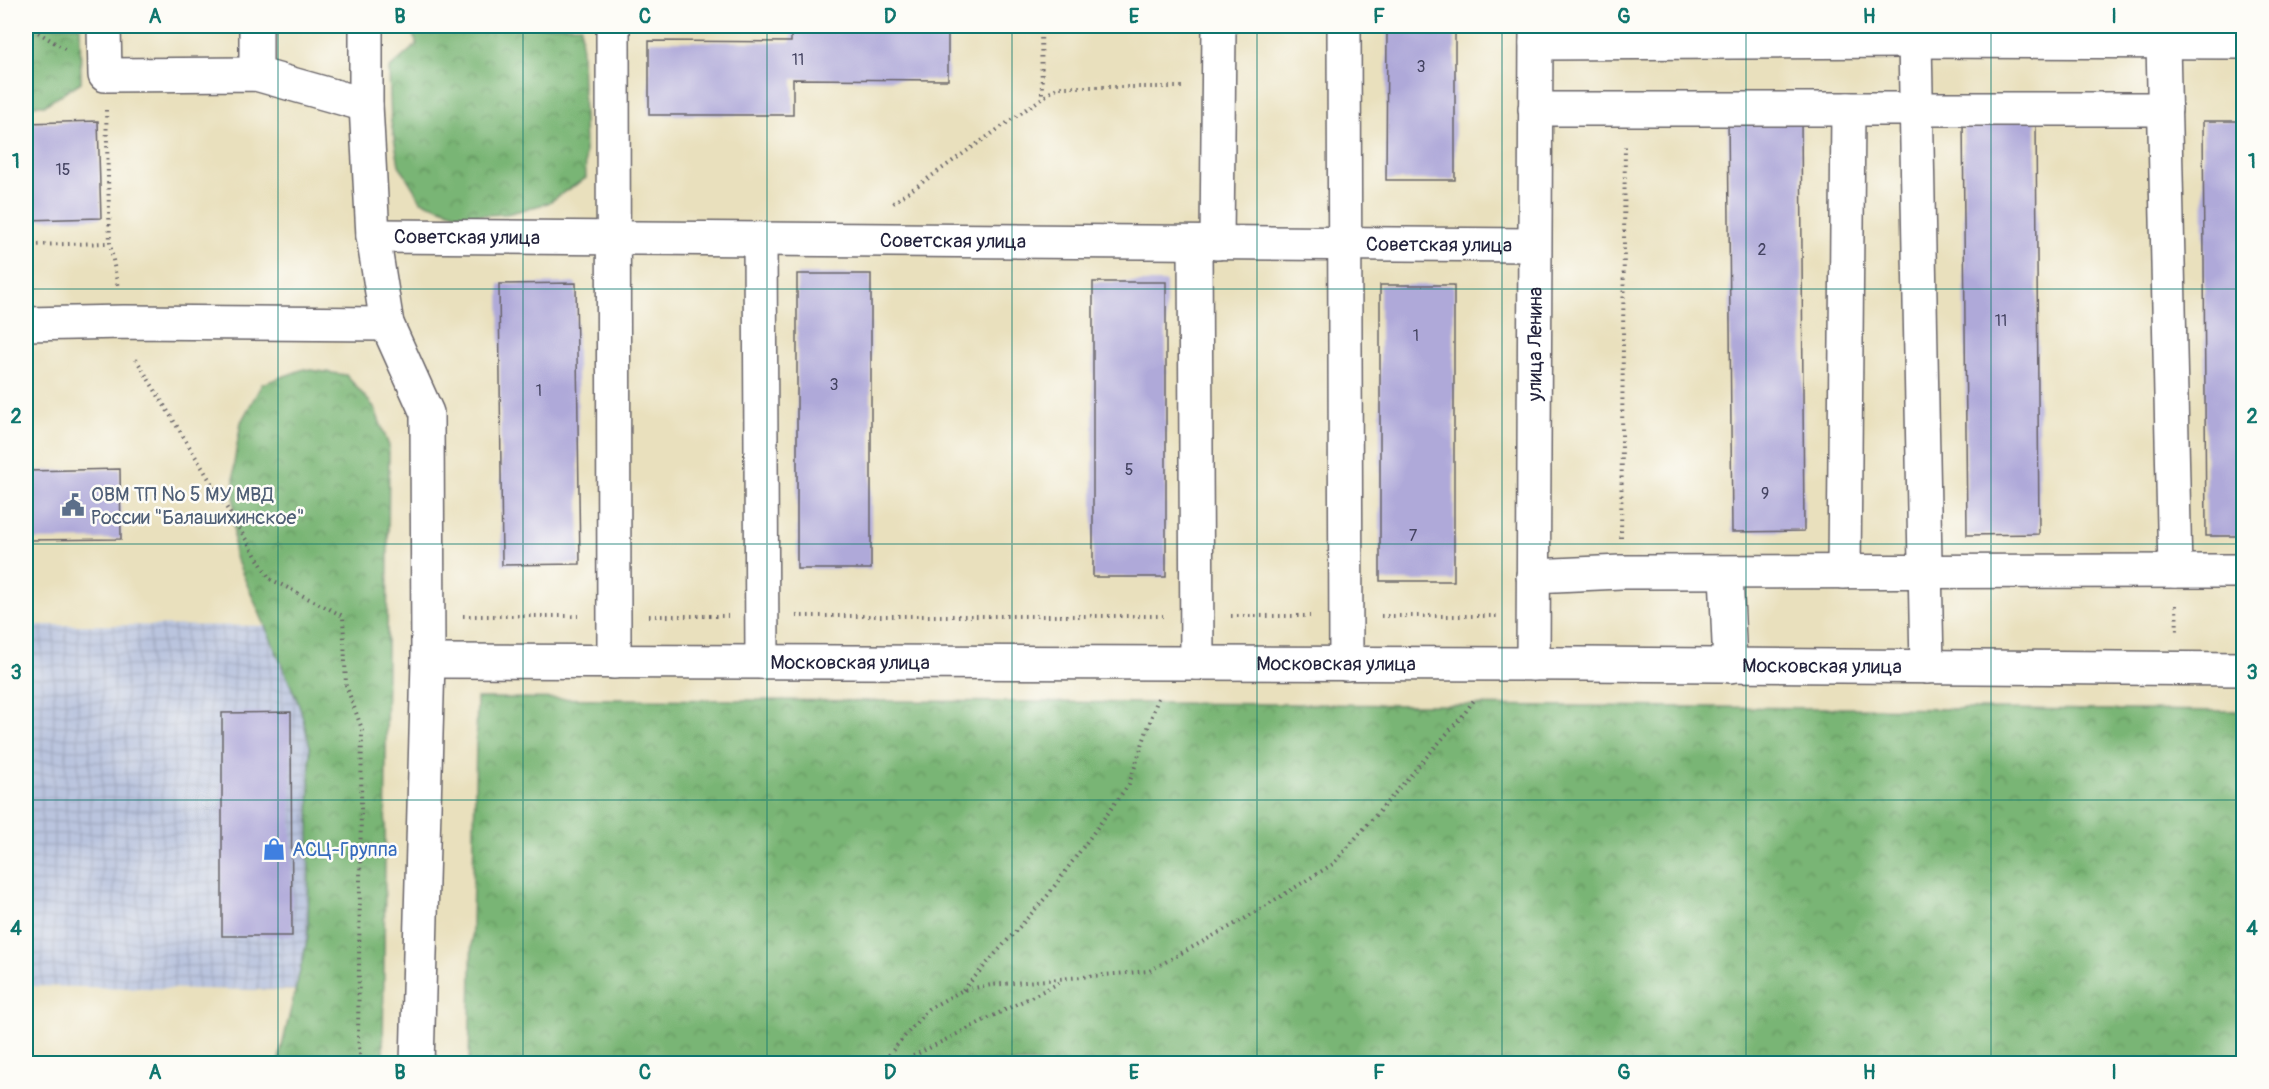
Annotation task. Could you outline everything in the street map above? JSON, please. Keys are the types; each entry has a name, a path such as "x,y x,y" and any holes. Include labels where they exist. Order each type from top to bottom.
{"street":[{"path":"104,26 105,75 256,74 366,105"},
{"path":"256,26 256,74"},
{"path":"366,26 366,105 373,236 387,324 427,413 428,661 417,1064"},
{"path":"613,26 614,662"},
{"path":"1183,663 1197,616 1206,243 1219,87 1219,26"},
{"path":"1344,26 1346,664"},
{"path":"1536,34 1915,41 1983,34 2163,43 2244,42"},
{"name":"улица Ленина","path":"1533,664 1536,34"},
{"path":"1915,41 1927,667"},
{"path":"2163,43 2175,571"},
{"path":"1535,109 2165,109"},
{"path":"1844,572 1848,109"},
{"name":"Советская улица","path":"373,236 1534,245"},
{"path":"760,239 762,662"},
{"path":"26,324 124,322 387,324"},
{"path":"1533,576 1621,572 2244,571"},
{"path":"1726,573 1730,666"},
{"name":"Московская улица","path":"428,661 1533,664 2244,669"}],"path":[{"path":"1041,26 1042,99"},
{"path":"105,75 110,243 124,322 136,359 270,579 343,616 346,685 362,729 358,1027 360,1064"},
{"path":"888,206 1058,87 1219,87"},
{"path":"1621,572 1625,108"},
{"path":"26,245 110,243"},
{"path":"27,362 31,471"},
{"path":"2175,571 2179,669"},
{"path":"458,616 1533,616"},
{"path":"881,1064 928,1010 963,990 1048,895 1129,784 1183,663"},
{"path":"963,990 991,985 1149,971 1244,919 1333,864 1464,714 1500,664"},
{"path":"897,1064 1066,980"}],"shaded area":[{"path":"26,625 320,626 325,991 26,986"}],"green space":[{"path":"26,26 80,26 81,82 45,105 26,105"},
{"path":"409,26 581,26 586,178 548,203 507,214 463,216 421,201 399,165 391,122 389,69 417,44"},
{"path":"304,369 346,375 374,407 389,446 383,1063 278,1063 308,937 310,746 300,707 234,554 234,463 241,422 262,384"},
{"path":"477,698 2243,711 2243,1063 469,1063"}],"building":[{"path":"791,26 948,26 948,80 793,79 793,115 649,115 649,41 791,42"},
{"path":"1387,26 1455,26 1455,180 1386,180"},
{"path":"1801,115 1804,531 1732,532 1728,116"},
{"path":"2036,118 2039,534 1967,535 1963,119"},
{"path":"98,121 101,218 26,220 26,123"},
{"path":"2203,121 2244,121 2244,536 2206,536"},
{"path":"797,274 871,274 871,569 797,569"},
{"path":"1093,282 1166,282 1166,577 1093,577"},
{"path":"576,283 580,564 502,565 499,284"},
{"path":"1380,285 1454,285 1454,581 1380,581"},
{"name":"ОВМ ТП № 5 МУ МВД России \"Балашихинское\"","path":"120,469 121,539 26,540 26,471"},
{"path":"291,712 292,936 222,936 222,713"}],"place":[{"name":"ОВМ ТП № 5 МУ МВД России \"Балашихинское\"","path":"73,505"},
{"name":"АСЦ-Группа","path":"274,849"}]}
